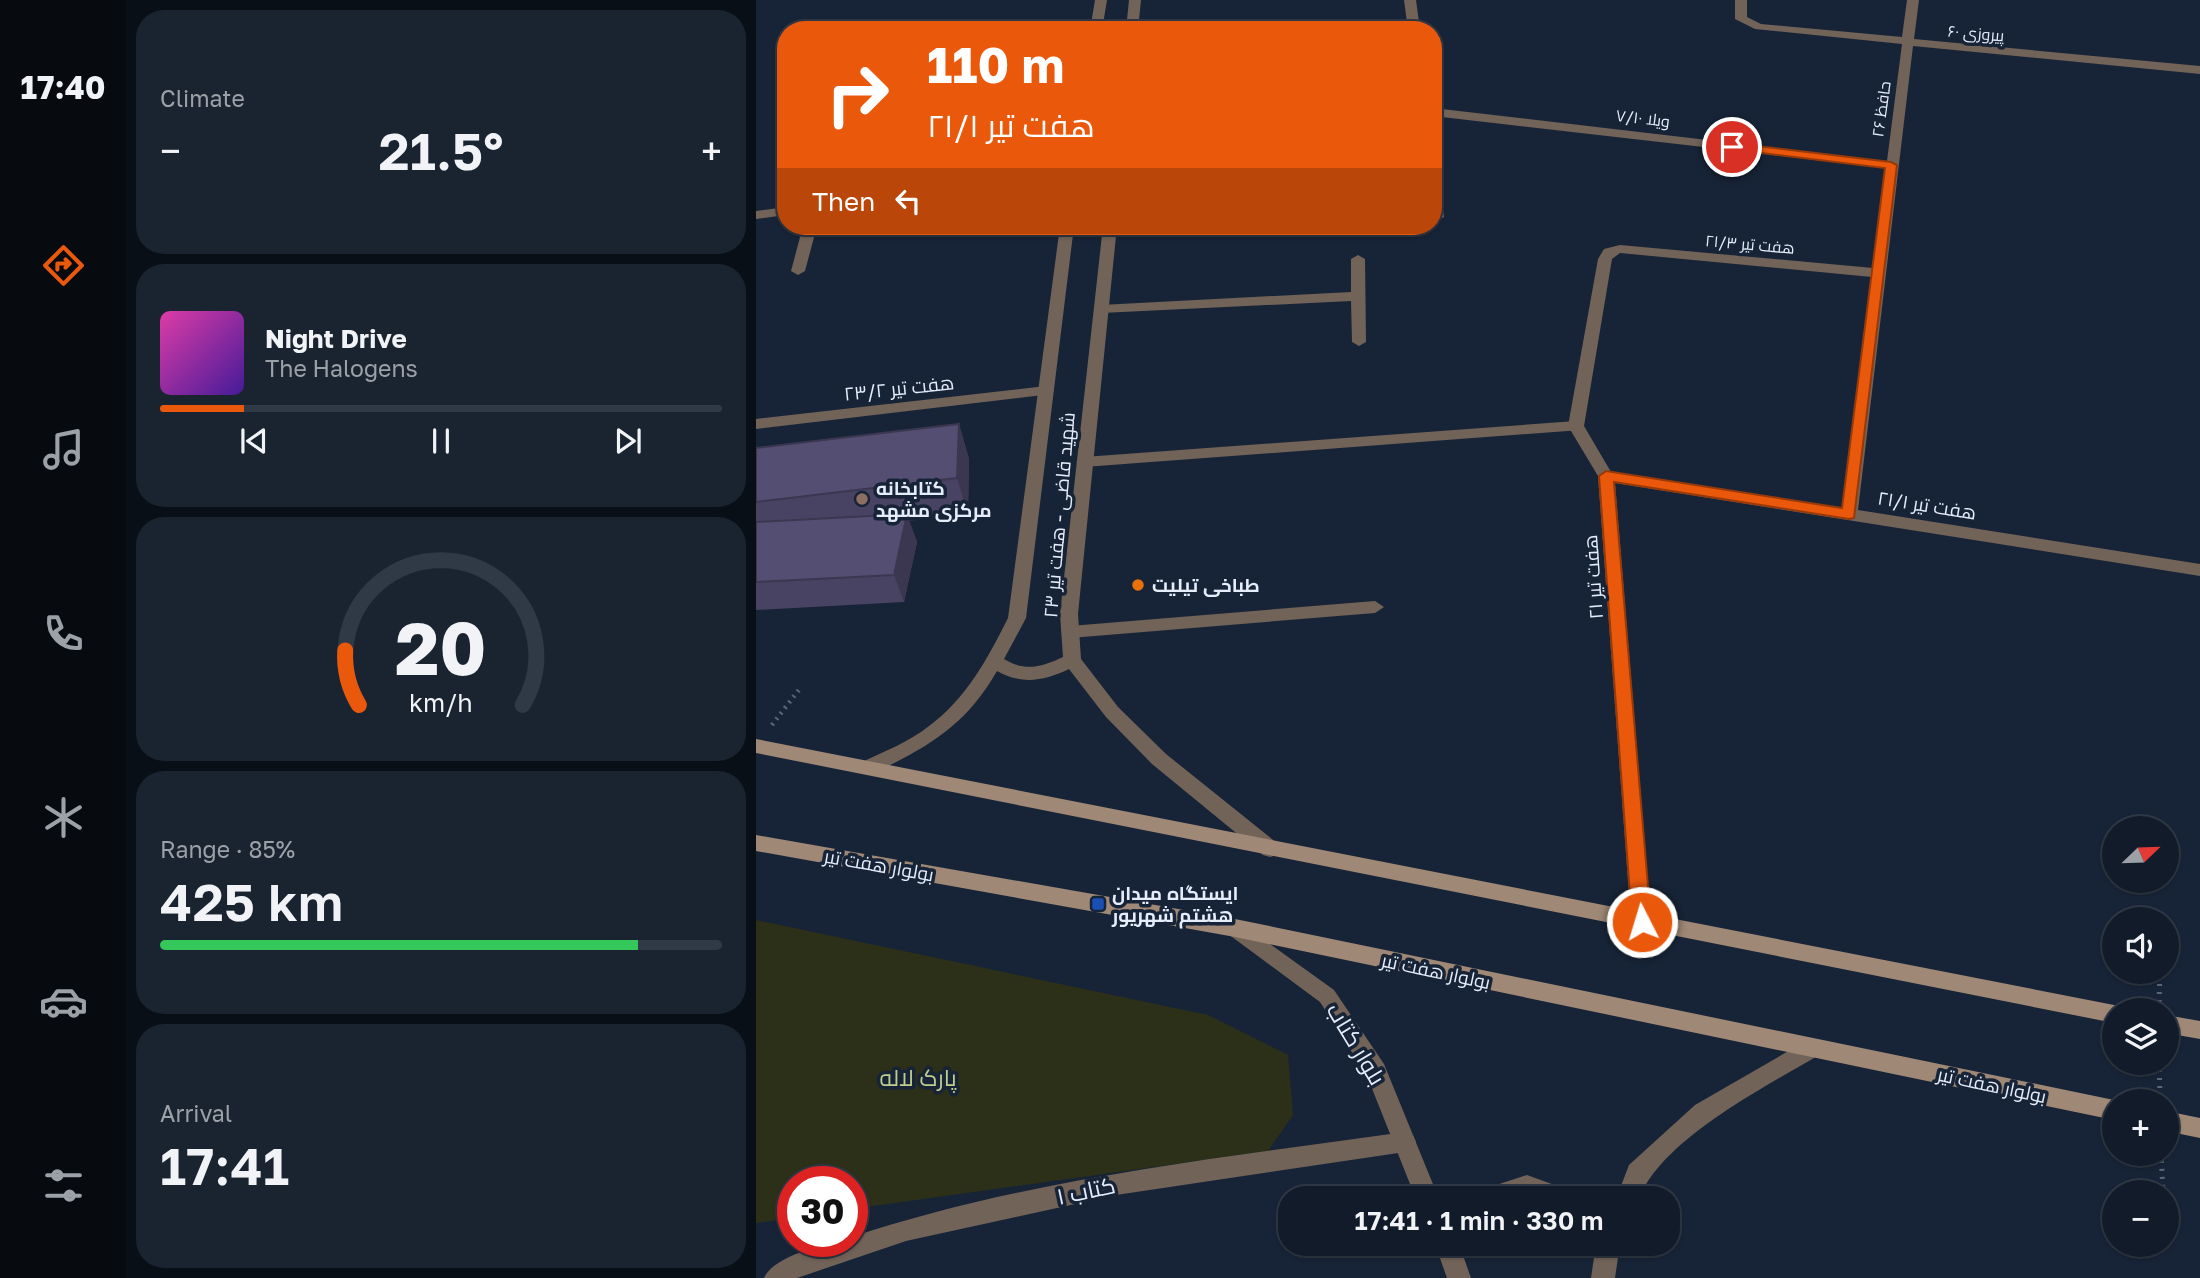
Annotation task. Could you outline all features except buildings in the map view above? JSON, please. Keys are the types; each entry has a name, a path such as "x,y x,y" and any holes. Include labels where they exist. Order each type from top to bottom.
{"main road":[{"path":"760,741 869,767 1270,849 2102,1012"},
{"name":"بولوار هفت تیر","path":"756,843 1235,928 2102,1108"},
{"path":"2179,1026 2200,1030"},
{"path":"2179,1124 2200,1128"}],"street":[{"path":"1098,21 1101,0"},
{"path":"1133,21 1135,0"},
{"path":"1410,0 1412,21"},
{"name":"پیروزی ۶۰","path":"1741,0 1741,19 1759,27 2200,69"},
{"name":"حافظ ۲۶","path":"1849,514 1913,0"},
{"name":"ویلا ۷/۱۰","path":"1442,113 1891,165"},
{"path":"756,215 777,212"},
{"path":"798,271 808,235"},
{"name":"شهید قاضی - هفت تیر ۲۳","path":"869,767 920,743 952,718 996,662 1017,618 1066,235"},
{"name":"شهید قاضی - هفت تیر ۲۳","path":"1072,660 1069,614 1109,235"},
{"name":"هفت تیر ۲۱/۳","path":"1576,426 1605,259 1609,252 1619,249 1878,273"},
{"path":"1358,259 1359,342"},
{"path":"1101,309 1359,296"},
{"name":"هفت تیر ۲۳/۲","path":"756,424 1046,391"},
{"path":"1084,462 1576,426"},
{"name":"هفت تیر ۲۱","path":"1576,426 1606,476 1642,922"},
{"name":"هفت تیر ۲۱/۱","path":"1606,476 2200,570"},
{"path":"1070,632 1375,607"},
{"path":"996,662 1012,673 1030,675 1050,671 1072,660 1112,712 1160,759 1270,849"},
{"name":"بلوار کتاب","path":"1235,928 1326,996 1376,1071 1423,1186"},
{"path":"1632,1186 1637,1173 1703,1112 1811,1048"},
{"name":"کتاب ۱","path":"776,1278 786,1270 906,1230 1116,1184 1405,1142"},
{"path":"1451,1256 1459,1278"},
{"path":"1603,1278 1606,1256"}],"path":[{"path":"760,741 801,687"}],"green space":[{"name":"پارک لاله","path":"756,920 1208,1015 1288,1055 1293,1115 1268,1151 868,1207 868,1166 777,1166 777,1220 756,1223"}],"place":[{"name":"کتابخانه مرکزی مشهد","path":"862,499"},
{"name":"طباخی تیلیت","path":"1138,585"},
{"name":"ایستگاه میدان هشتم شهریور","path":"1098,904"}],"route":[{"path":"1642,922 1606,476 1849,514 1891,165 1732,147"}]}
